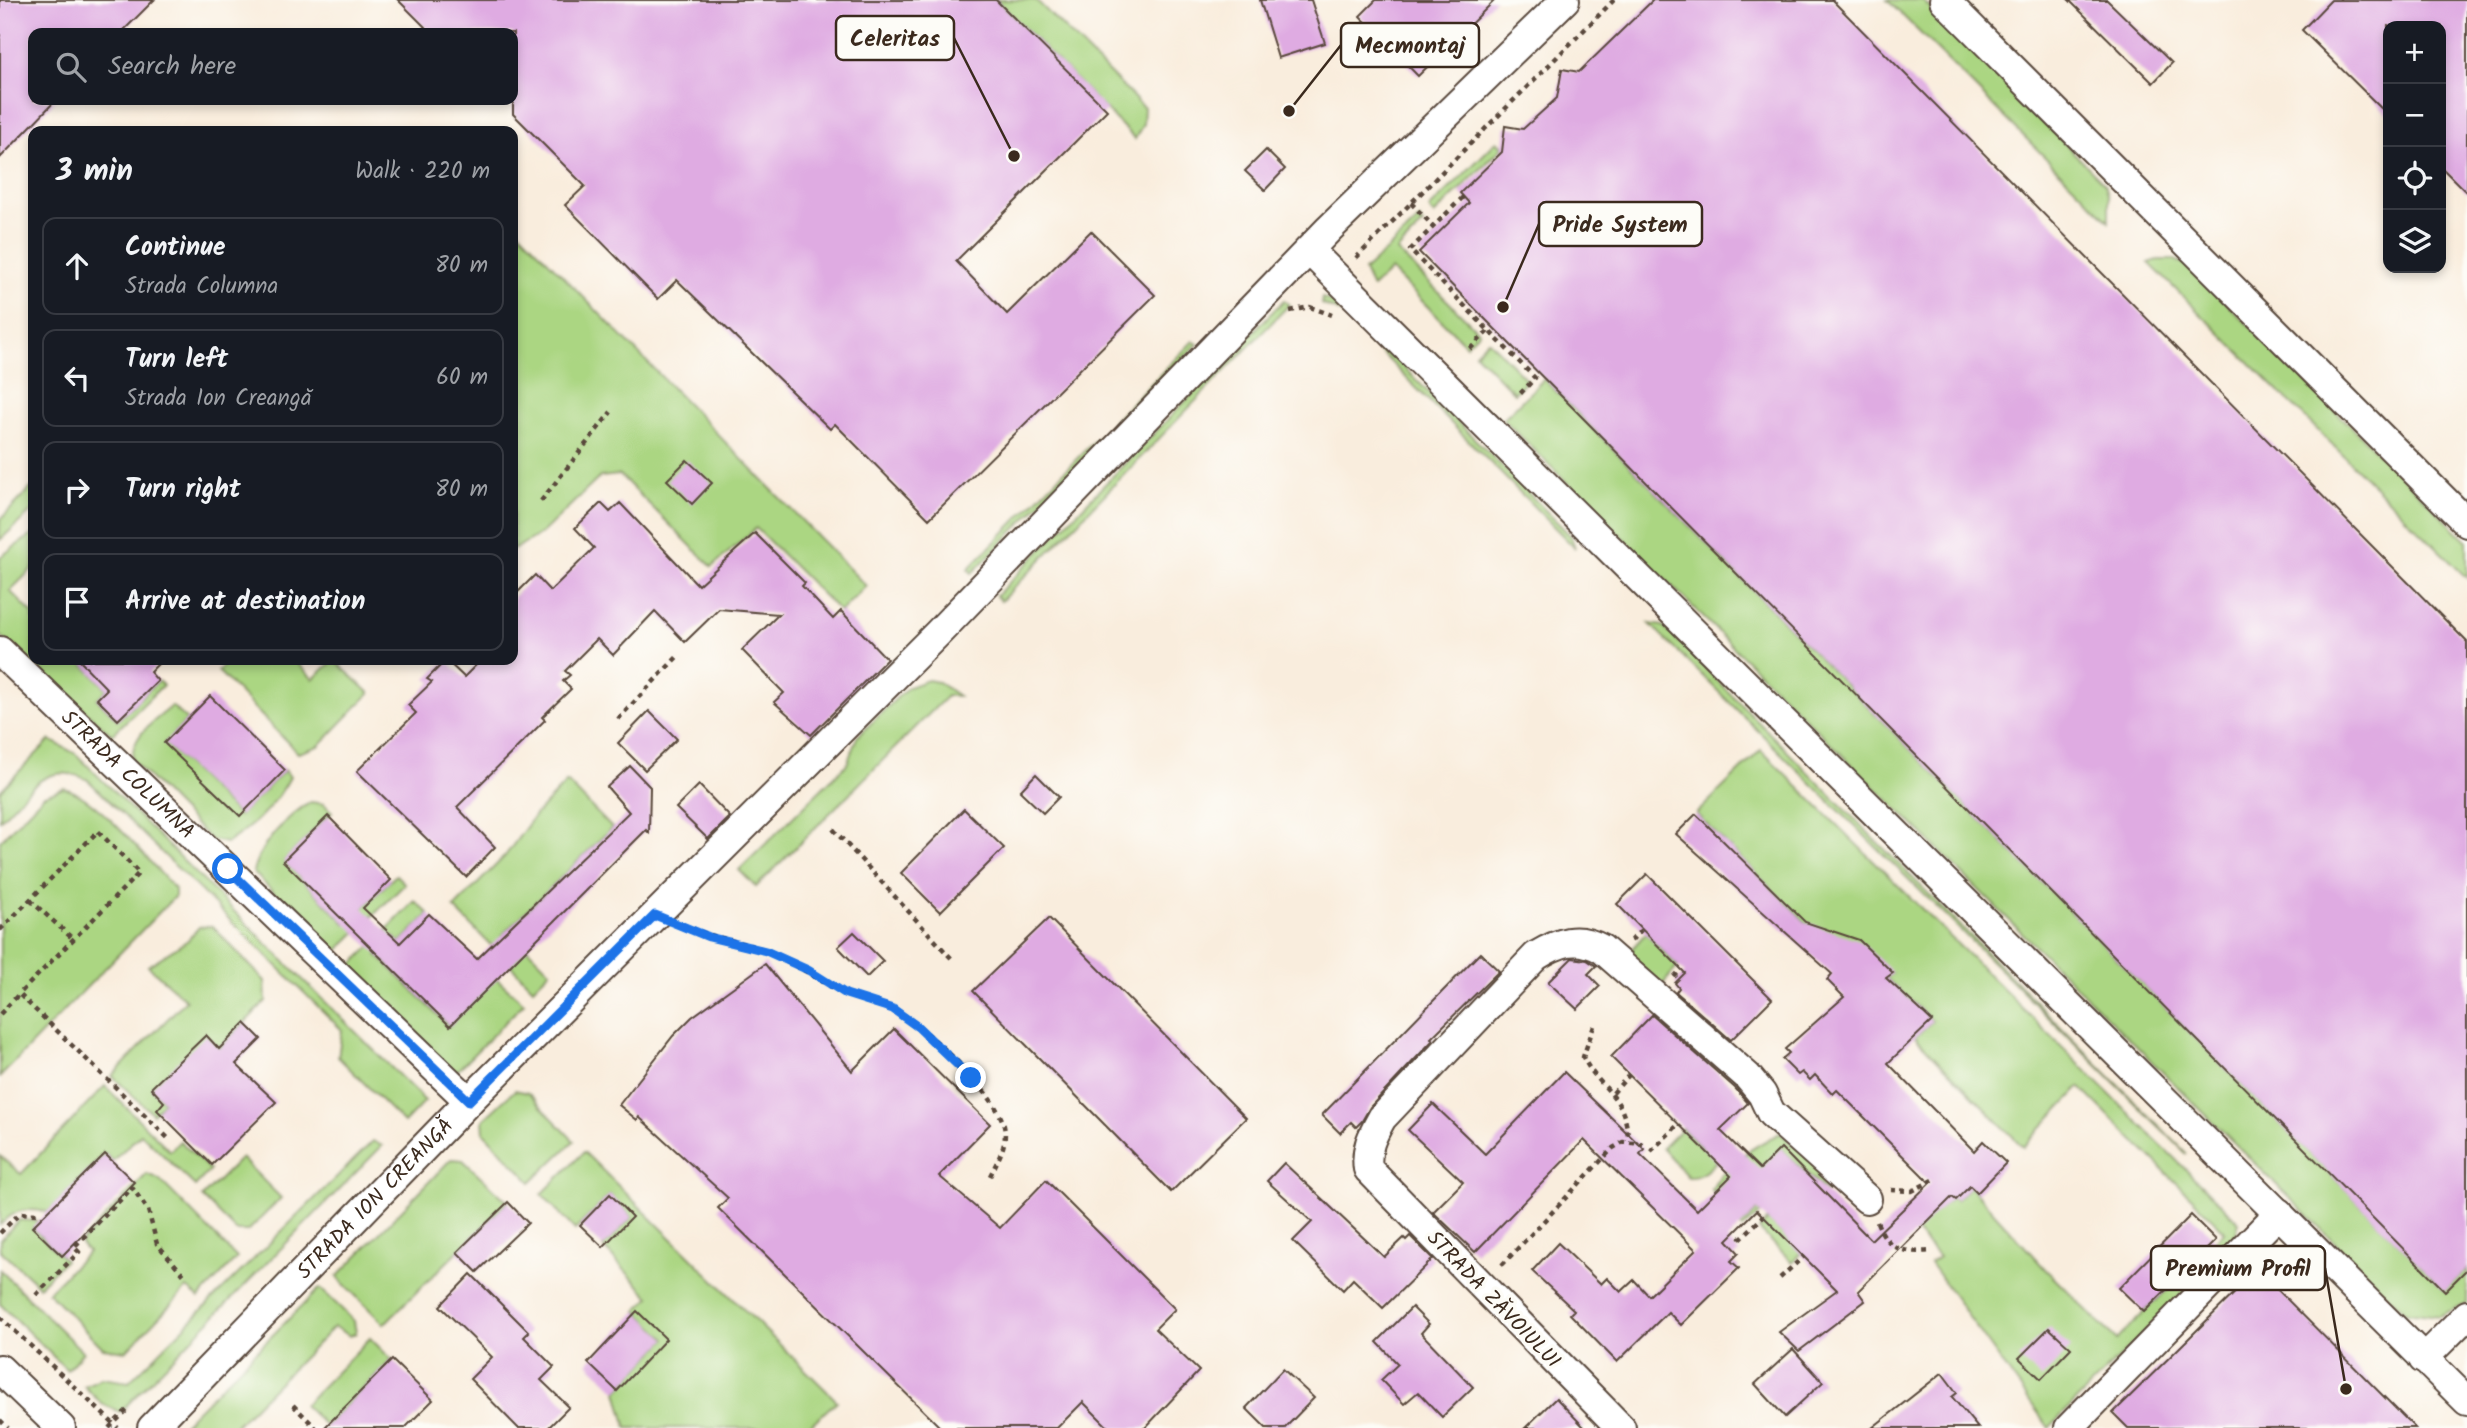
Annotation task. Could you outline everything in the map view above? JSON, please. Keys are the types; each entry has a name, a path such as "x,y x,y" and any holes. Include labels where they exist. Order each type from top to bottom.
{"street":[{"name":"STRADA ION CREANGĂ","path":"152,1428 469,1101 938,633 1309,250 1565,0"},
{"path":"1944,0 2467,523"},
{"path":"1309,250 2467,1401"},
{"name":"STRADA COLUMNA","path":"0,650 469,1101"},
{"name":"STRADA ZĂVOIULUI","path":"1621,1428 1368,1169 1366,1157 1371,1139 1382,1118 1536,956 1555,944 1573,940 1589,942 1602,949 1747,1076 1762,1094 1771,1113 1861,1194"},
{"path":"2069,1428 2279,1213"},
{"path":"2423,1359 2467,1315"},
{"path":"0,1369 61,1428"}],"path":[{"path":"1310,307 1614,0"},
{"path":"1463,197 1410,250 1535,378 1517,397"},
{"path":"1411,203 1433,226"},
{"path":"1281,321 1290,311 1310,307 1340,319"},
{"path":"1470,349 1488,331"},
{"path":"541,501 611,412"},
{"path":"618,719 678,656"},
{"path":"833,830 951,959"},
{"path":"0,930 98,831 139,873 0,1014"},
{"path":"30,900 74,939"},
{"path":"655,915 709,937 766,951 808,970 846,994 893,1009 918,1027 996,1106 1004,1126 1005,1146 990,1176"},
{"path":"19,994 171,1141"},
{"path":"1594,1026 1583,1058 1613,1093 1628,1127 1628,1141"},
{"path":"1613,1093 1629,1075"},
{"path":"1651,1151 1679,1124"},
{"path":"1482,1286 1612,1147 1628,1141 1643,1144"},
{"path":"1933,1251 1907,1253 1898,1250 1880,1231 1861,1194 1912,1191 1935,1180"},
{"path":"36,1295 79,1252 74,1247 131,1187 148,1210 156,1244 185,1276"},
{"path":"0,1233 20,1213 37,1214"},
{"path":"1740,1238 1764,1216"},
{"path":"1780,1278 1804,1256"},
{"path":"0,1317 118,1428"},
{"path":"293,1405 316,1428"},
{"path":"0,1420 8,1428"}],"green space":[{"path":"996,0 1036,0 1144,108 1143,124 1135,139"},
{"path":"1887,0 1922,0 2105,184 2109,198 2109,221"},
{"path":"1497,141 1503,147 1434,215 1429,209"},
{"path":"1420,219 1423,224 1397,251 1479,332 1466,345 1391,270 1372,288 1364,271"},
{"path":"518,230 866,586 840,612 756,528 712,567 620,475 600,477 543,532 518,547"},
{"path":"2175,260 2189,266 2467,541 2467,578 2149,263"},
{"path":"1322,298 1344,307 1571,536 1575,548 1341,312 1321,304"},
{"path":"1284,300 1289,305 1001,601 996,596"},
{"path":"1488,340 1527,380 1514,393 1475,353"},
{"path":"1193,341 1198,344 972,573 968,569"},
{"path":"1544,379 2445,1290 2467,1269 2467,1303 2439,1316 2405,1312 1503,419"},
{"path":"28,491 28,515 0,540 0,520"},
{"path":"28,537 28,573 10,591 28,609 28,660 0,635 0,557"},
{"path":"1650,624 1663,626 2187,1154"},
{"path":"34,665 84,665 107,689 97,699 118,720 158,681 163,685 112,735"},
{"path":"224,665 299,665 313,679 328,665 339,665 370,693 319,746 298,753 218,671"},
{"path":"928,680 938,682 958,696 947,696 756,887 739,870 847,764 857,737 908,687"},
{"path":"172,706 187,720 165,743 239,816 285,770 290,777 263,814 227,843 211,840 132,760 140,736"},
{"path":"50,740 76,754 425,1101 404,1123 338,1057 342,1030 88,780 73,775 49,776 29,790 0,820 0,791"},
{"path":"1761,750 2239,1222 2234,1242 2049,1428 1930,1263 1939,1257 1915,1231 1952,1197 1956,1200 1970,1186 2047,1271 2117,1340 2225,1231 2080,1087 2023,1147 1915,1037 1932,1021 1886,978 1892,973 1805,922 1696,814"},
{"path":"567,782 612,828 502,935 527,948 550,971 533,988 454,908 505,856 535,815"},
{"path":"64,788 92,804 107,817 175,889 175,896 0,1077 0,841 44,795"},
{"path":"311,802 324,804 332,812 284,861 346,924 396,875 405,884 335,953 253,872 261,852 276,832 293,814"},
{"path":"415,901 429,914 400,943 394,937 377,955 449,1026 496,978 524,1003 453,1075 347,970"},
{"path":"212,926 265,981 266,1001 219,1049 207,1036 152,1088 164,1102 153,1114 112,1076 186,1000 148,966 188,940 199,927"},
{"path":"1646,933 1678,966 1664,983 1659,984 1626,955"},
{"path":"105,1086 170,1151 180,1141 210,1170 195,1186 141,1134 112,1161 105,1154 48,1212 22,1211 11,1215 0,1225 0,1156 21,1174"},
{"path":"515,1090 528,1093 574,1141 531,1182 484,1133 483,1120"},
{"path":"1682,1128 1702,1148 1719,1131 1732,1143 1707,1170 1695,1177 1688,1177 1662,1148"},
{"path":"1780,1133 1837,1182 1827,1192 1781,1149 1743,1224 1758,1210 1761,1213 1743,1228 1718,1204 1712,1189 1733,1163"},
{"path":"373,1141 382,1146 120,1412 102,1404 84,1386 101,1378 129,1382"},
{"path":"584,1152 837,1401 807,1428 627,1428 617,1391 666,1339 637,1311 650,1297 603,1247 632,1217 610,1195 575,1230 542,1194"},
{"path":"241,1158 281,1198 248,1231 236,1231 202,1197"},
{"path":"451,1159 463,1160 508,1202 384,1324 337,1277"},
{"path":"147,1174 159,1179 237,1258 199,1298 187,1288 126,1351 103,1348 48,1292 88,1252 80,1243"},
{"path":"19,1220 39,1221 33,1228 65,1260 39,1286 0,1250 0,1240"},
{"path":"1768,1220 1801,1253 1792,1262 1759,1229"},
{"path":"0,1270 83,1352 67,1370 0,1304"},
{"path":"320,1288 354,1321 356,1333 350,1336 334,1327 233,1428 179,1428"},
{"path":"370,1338 392,1360 326,1426 304,1405"}],"building":[{"path":"0,0 154,0 126,28 28,28 28,105 51,105 0,158"},
{"path":"398,0 996,0 1107,110 956,261 1007,314 1091,231 1155,295 929,519 835,424 830,429 677,280 658,299 565,205 585,186 513,114 513,105 518,105 518,28 426,28"},
{"path":"1260,0 1311,0 1325,43 1278,58"},
{"path":"1376,0 1495,0 1418,76 1360,16"},
{"path":"1653,0 1832,0 2467,642 2467,1269 2445,1291 1419,252 1469,203 1460,193 1502,152 1505,126 1523,129 1557,98 1562,69 1579,72"},
{"path":"2069,0 2107,0 2172,63 2153,83"},
{"path":"2331,0 2467,0 2467,193 2446,172 2446,21 2383,21 2383,110 2302,30"},
{"path":"1266,150 1285,169 1265,190 1245,171"},
{"path":"687,460 712,483 692,504 667,480"},
{"path":"601,503 610,512 620,503 698,585 755,533 805,583 802,586 833,619 841,611 887,659 811,735 774,702 784,693 742,650 779,614 719,609 685,642 655,611 613,655 597,639 565,671 570,675 563,681 571,689 542,717 545,720 457,807 495,847 466,877 357,771 416,713 408,705 432,682 427,679 441,665 451,665 464,677 476,665 518,665 518,592 535,575 550,591 594,548 575,528"},
{"path":"84,665 157,665 150,672 158,681 118,720 97,699 107,689"},
{"path":"210,696 285,770 240,816 164,743"},
{"path":"649,711 677,739 645,770 618,743"},
{"path":"630,766 650,787 649,833 646,830 450,1026 283,861 328,816 391,880 363,908 400,943 429,914 477,959 629,812 607,787"},
{"path":"1036,774 1059,797 1043,813 1020,791"},
{"path":"699,785 730,817 708,839 676,808"},
{"path":"964,809 1004,848 940,912 901,873"},
{"path":"1696,814 1805,922 1859,940 1893,973 1886,978 1932,1021 1888,1063 1974,1151 1983,1141 2006,1163 1977,1193 1970,1186 1956,1200 1952,1197 1858,1291 1865,1301 1799,1351 1779,1332 1837,1290 1757,1210 1727,1240 1739,1253 1731,1261 1739,1268 1681,1325 1668,1312 1617,1362 1570,1314 1574,1310 1532,1271 1558,1243 1601,1284 1607,1278 1621,1292 1634,1280 1649,1296 1696,1250 1584,1140 1475,1252 1433,1212 1463,1182 1408,1130 1433,1104 1485,1154 1564,1072 1644,1149 1640,1154 1697,1210 1731,1176 1611,1057 1652,1015 1735,1088 1748,1103 1720,1130 1760,1169 1781,1148 1871,1240 1930,1183 1837,1090 1833,1094 1815,1075 1810,1080 1802,1072 1798,1075 1782,1059 1789,1053 1785,1049 1844,997 1827,980 1832,974 1676,834"},
{"path":"1647,874 1772,999 1731,1040 1676,992 1679,988 1675,983 1685,973 1617,904"},
{"path":"1049,918 1246,1118 1171,1192 973,991"},
{"path":"854,932 883,961 867,977 838,947"},
{"path":"1480,953 1499,971 1431,1038 1433,1040 1370,1107 1362,1121 1356,1127 1351,1122 1340,1133 1322,1115"},
{"path":"1572,958 1587,960 1596,966 1588,974 1600,986 1577,1009 1548,982"},
{"path":"765,964 852,1071 894,1029 990,1124 939,1176 1000,1228 1046,1180 1175,1309 1155,1329 1199,1371 1145,1428 1109,1428 1083,1402 1057,1428 941,1428 718,1208 728,1198 639,1117 637,1120 619,1105 673,1036 692,1017"},
{"path":"245,1023 261,1039 236,1064 276,1102 212,1165 157,1110 164,1102 151,1088 206,1035 219,1049"},
{"path":"105,1154 134,1182 62,1256 32,1227"},
{"path":"1284,1163 1384,1257 1404,1238 1406,1240 1410,1236 1433,1259 1383,1308 1353,1279 1343,1290 1293,1241 1312,1222 1267,1181"},
{"path":"610,1194 632,1217 603,1247 580,1225"},
{"path":"508,1202 528,1223 477,1272 457,1252"},
{"path":"2191,1215 2216,1240 2144,1312 2119,1288"},
{"path":"2258,1270 2415,1428 2128,1428 2113,1413"},
{"path":"471,1274 529,1332 524,1337 554,1367 541,1380 569,1407 548,1428 518,1428 470,1379 492,1357 440,1306"},
{"path":"1412,1307 1429,1324 1421,1333 1473,1387 1442,1417 1418,1392 1404,1404 1381,1380 1398,1364 1377,1342"},
{"path":"637,1311 666,1339 617,1391 588,1363"},
{"path":"2049,1328 2071,1348 2041,1379 2019,1358"},
{"path":"1793,1349 1823,1382 1785,1417 1755,1384"},
{"path":"392,1360 433,1400 405,1428 324,1428"},
{"path":"1283,1369 1314,1398 1285,1428 1266,1428 1246,1408"},
{"path":"1942,1373 1957,1393 1952,1397 1978,1428 1872,1428"},
{"path":"1556,1398 1585,1428 1525,1428"}],"place":[{"name":"Mecmontaj","path":"1289,111"},
{"name":"Celeritas","path":"1014,156"},
{"name":"Pride System","path":"1503,307"},
{"name":"Premium Profil","path":"2346,1389"}],"route":[{"path":"228,869 469,1101 655,915 709,937 766,951 808,970 846,994 893,1009 918,1027 971,1078"}]}
